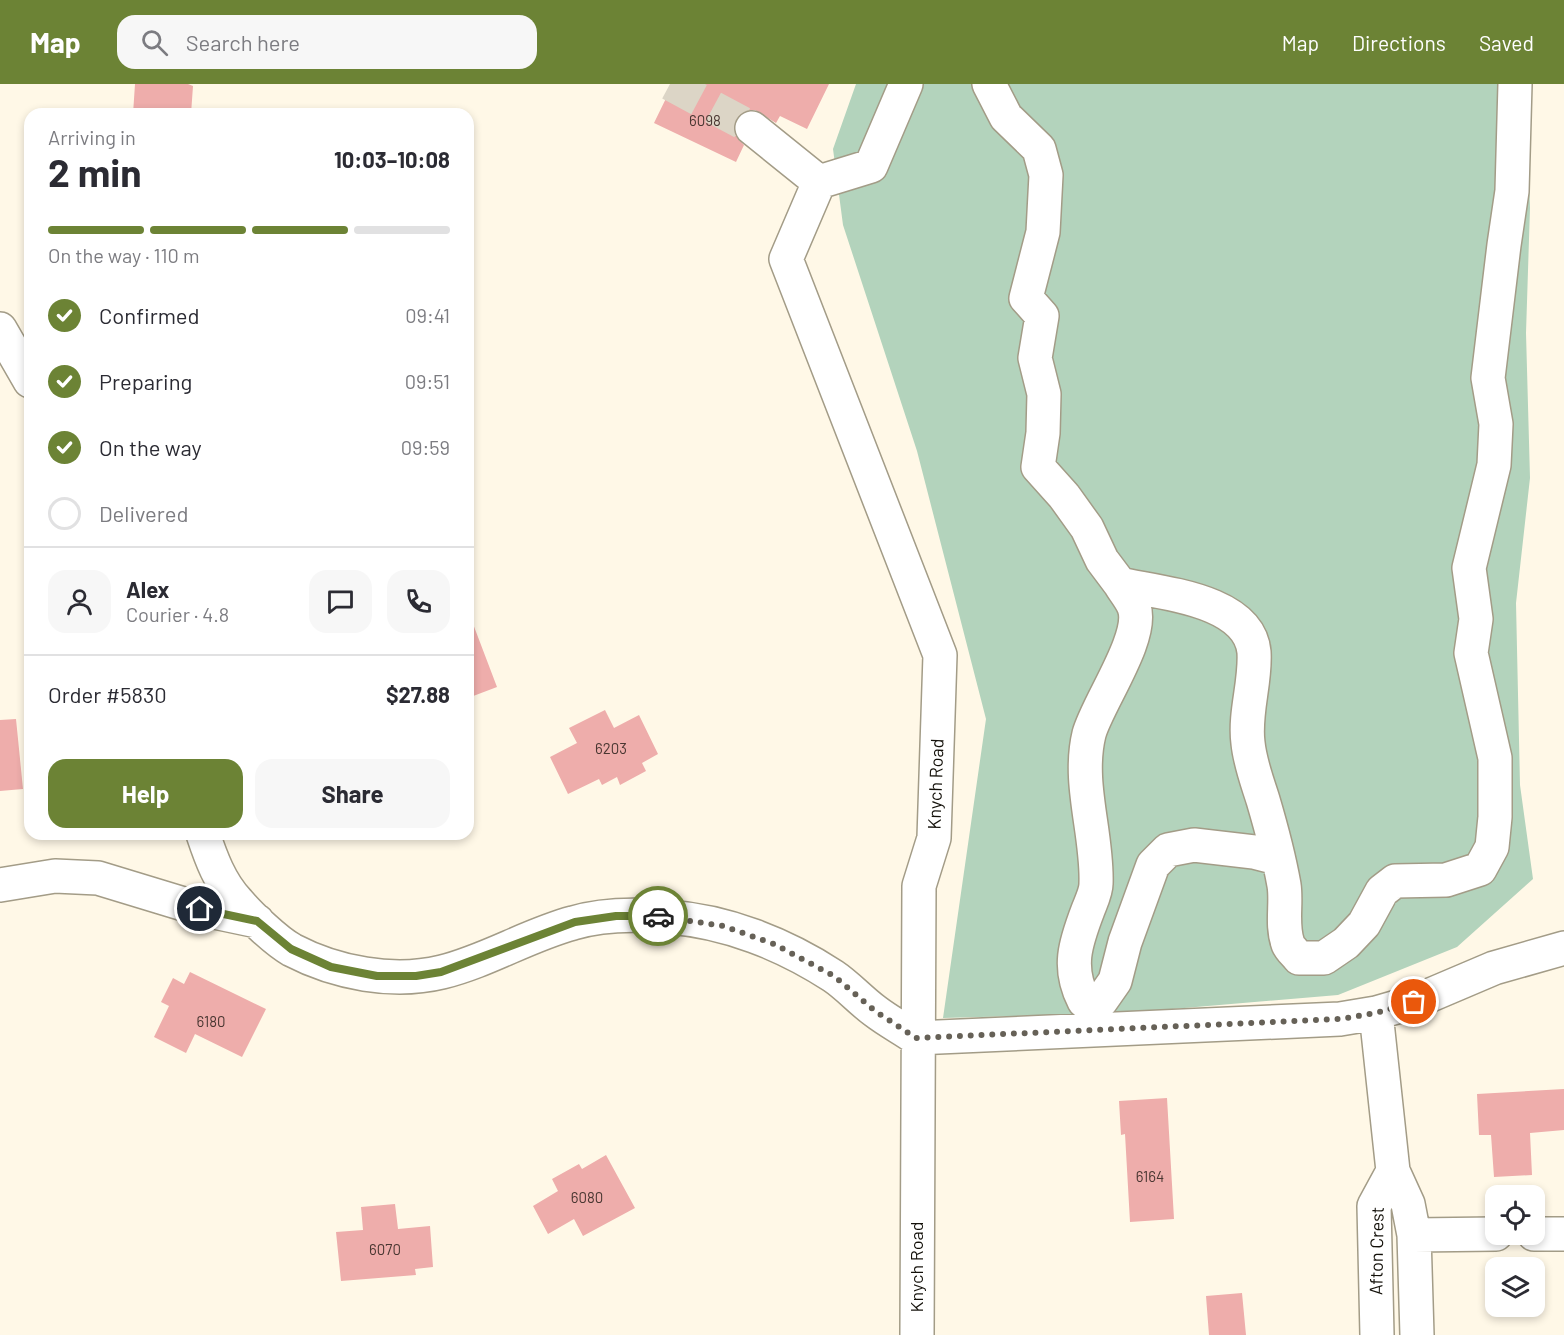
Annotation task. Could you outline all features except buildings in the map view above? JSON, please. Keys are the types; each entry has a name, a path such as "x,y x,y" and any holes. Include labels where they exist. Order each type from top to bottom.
{"street":[{"path":"752,128 819,182 871,166 906,84"},
{"path":"989,84 1006,117 1039,149 1046,175 1043,232 1026,298 1042,316 1035,358 1044,394 1043,433 1038,467 1064,496 1087,528 1102,560 1135,609 1135,625 1128,648 1089,734 1086,776 1094,833 1096,886 1083,922 1073,968 1076,984 1084,1001 1101,1001 1115,981 1125,942 1153,865 1168,850 1194,845 1254,852 1277,858"},
{"path":"1120,584 1182,596 1217,606 1243,626 1254,649 1247,735 1250,758 1284,886 1284,918 1288,944 1299,958 1324,958 1347,944 1364,924 1382,891 1395,881 1446,880 1480,869 1492,847 1495,817 1495,758 1471,653 1476,619 1469,568 1494,465 1496,424 1488,378 1503,244 1512,191 1515,84"},
{"name":"Knych Road","path":"819,182 786,259 940,655 934,838 918,886 917,1335"},
{"path":"0,329 24,371"},
{"path":"205,840 216,869 237,901 291,949 331,967 377,976 416,976 441,972 466,964 575,922 616,916 663,916 723,926 774,944 834,976 875,1011 916,1038 1340,1019 1376,1013 1414,1002 1510,962 1564,948"},
{"path":"0,885 55,876 98,878 200,909 257,921"},
{"name":"Afton Crest","path":"1376,1013 1393,1171 1408,1204 1414,1235 1417,1335"},
{"name":"Afton Crest","path":"1377,1335 1374,1206 1393,1171"},
{"path":"1414,1235 1485,1234"},
{"path":"1545,1234 1564,1234"}],"green space":[{"path":"856,84 1526,84 1530,208 1526,333 1530,478 1516,603 1520,785 1533,879 1457,947 1338,995 1126,1013 943,1018 986,719 917,451 843,225 833,149"}],"tunnel":[{"path":"670,84 752,128"}],"way so far":[{"path":"658,916 723,926 774,944 834,976 875,1011 916,1038 1340,1019 1376,1013 1414,1002"}],"route":[{"path":"200,909 257,921 291,949 331,967 377,976 416,976 441,972 575,922 616,916 658,916"}]}
